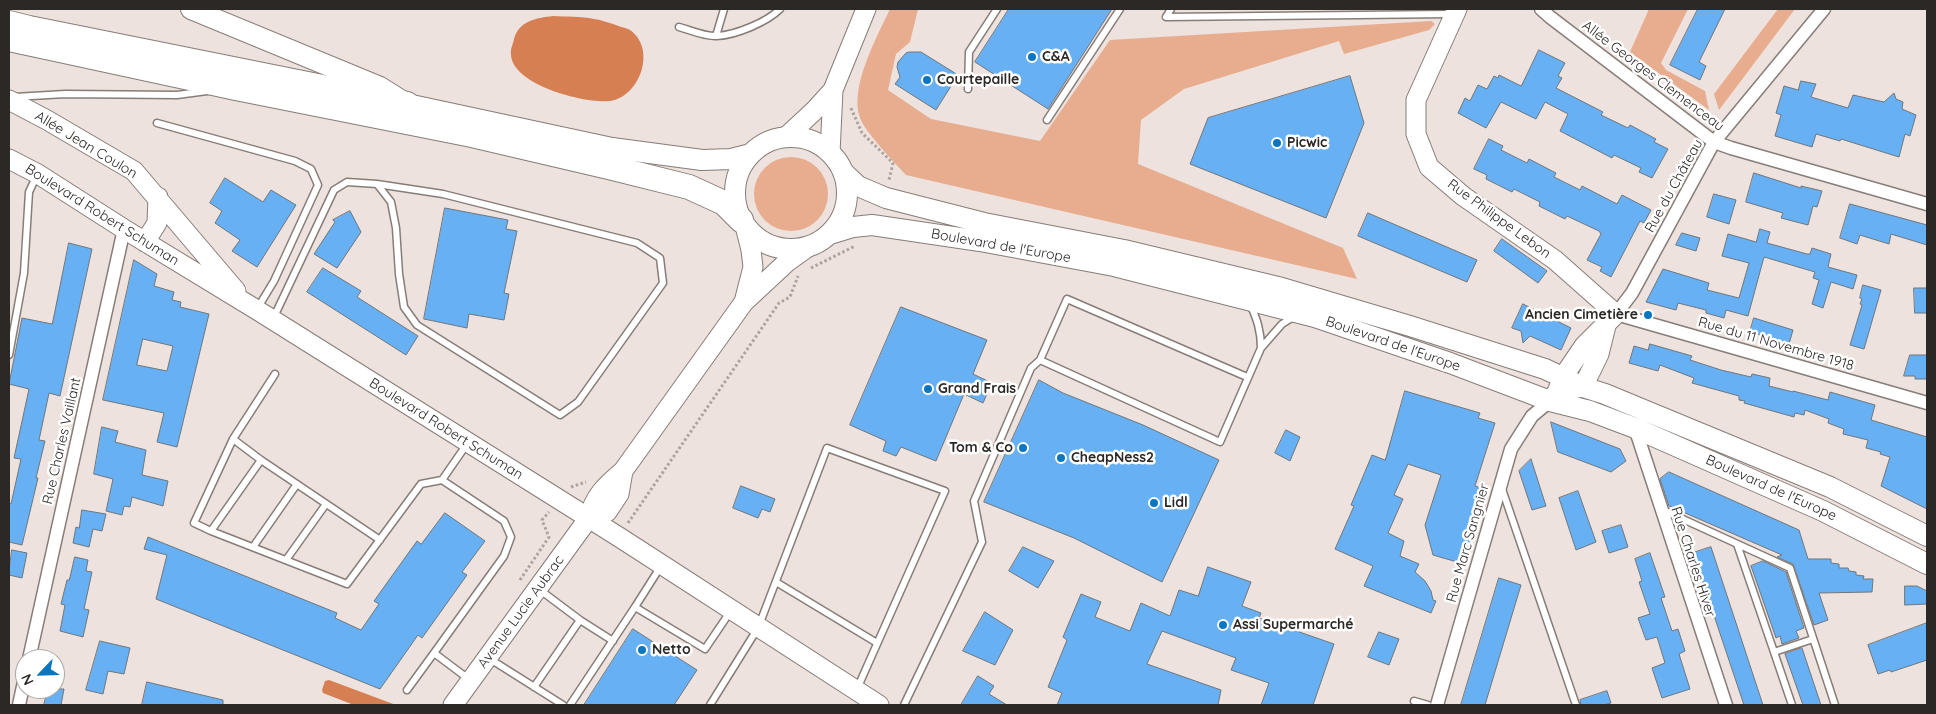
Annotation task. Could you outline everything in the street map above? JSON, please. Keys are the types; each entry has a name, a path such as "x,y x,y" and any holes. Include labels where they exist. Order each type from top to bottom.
{"highway":[{"path":"9,23 407,104"},
{"path":"9,39 236,88 472,135 689,187 724,203 742,223"}],"main road":[{"path":"191,9 380,87 407,104 612,148 702,160 731,159 750,154"},
{"path":"786,137 801,138 817,143 830,153 843,172 847,188 846,205 840,221 830,234 820,242 808,247 790,250 772,247 757,239 742,223 735,203 735,185 740,168 750,154 767,142 786,137"},
{"name":"Boulevard de l'Europe","path":"843,172 858,186 886,198 984,223 1124,250 1282,288 1410,326 1823,511 1927,564"},
{"name":"Boulevard de l'Europe","path":"830,234 853,227 872,225 980,241 1114,266 1300,313 1558,393 1583,387 1605,394 1830,487 1927,536"}],"street":[{"path":"830,153 833,90 866,9"},
{"name":"Allée Georges Clemenceau","path":"1541,9 1550,18 1714,142 1927,204"},
{"name":"Rue du Château","path":"1611,320 1632,294 1714,142 1824,9"},
{"name":"Rue Philippe Lebon","path":"1456,11 1416,100 1416,134 1429,167 1463,196 1555,260 1611,320"},
{"path":"786,137 833,90"},
{"name":"Allée Jean Coulon","path":"9,99 134,171 158,197 192,242 252,307"},
{"name":"Boulevard Robert Schuman","path":"9,159 38,174 144,242 273,320 879,705"},
{"path":"144,242 157,223 158,197"},
{"name":"Avenue Lucie Aubrac","path":"742,223 751,250 752,267 744,302"},
{"name":"Rue Charles Vaillant","path":"31,649 124,229"},
{"name":"Avenue Lucie Aubrac","path":"453,705 588,520 608,512 620,494 623,471 744,302 787,262 808,247"},
{"path":"1583,387 1599,354 1611,320"},
{"path":"1558,393 1584,346 1611,320"},
{"name":"Rue du 11 Novembre 1918","path":"1611,320 1927,403"},
{"name":"Rue Marc Sangnier","path":"1437,705 1511,449 1532,416 1558,393"},
{"name":"Rue Charles Hiver","path":"1635,428 1660,509 1726,705"}],"lane":[{"path":"716,36 724,9"},
{"path":"679,27 716,36 751,27 772,17 780,9"},
{"path":"968,89 970,52 998,9"},
{"path":"1047,120 1120,9"},
{"path":"1171,9 1166,17 1456,11"},
{"path":"9,99 65,94 177,95 236,88"},
{"path":"157,123 295,161 311,169 318,185 274,281 252,307"},
{"path":"9,355 24,273 29,192 38,174"},
{"path":"273,320 334,190 347,182 377,184 443,194 637,242 660,258 663,283 578,402 560,415 417,325 404,307 399,274 396,228 391,202 377,184"},
{"path":"904,705 982,542 974,501 1031,368 1040,360 1067,299 1247,377"},
{"path":"1247,299 1258,322 1261,348"},
{"path":"1040,360 1220,442 1261,348 1282,324 1300,313"},
{"path":"275,374 232,440 194,523 347,584 421,484 442,480 468,443"},
{"path":"232,440 380,540"},
{"path":"710,705 758,628 827,448 945,491 856,690"},
{"path":"211,531 261,460"},
{"path":"407,690 504,556 511,537 504,521 442,480"},
{"path":"253,547 297,484"},
{"path":"1500,485 1576,705"},
{"path":"286,560 326,504"},
{"path":"1660,509 1790,568 1835,705"},
{"path":"1737,544 1792,705"},
{"path":"570,705 636,607 661,566"},
{"path":"776,582 877,643"},
{"path":"538,588 580,620 613,641"},
{"path":"636,607 706,649 731,610"},
{"path":"534,688 580,620"},
{"path":"1774,652 1813,639"},
{"path":"434,653 471,681"},
{"path":"488,657 563,705"},
{"path":"1414,701 1428,705"}],"path":[{"path":"852,99 850,108 862,133 893,163 886,198"},
{"path":"808,269 860,244"},
{"path":"638,507 779,303 790,297 799,274"},
{"path":"517,584 549,537 542,520 573,485 590,482"}],"shaded area":[{"path":"890,9 918,9 910,42 896,54 888,90 931,119 1040,141 1110,40 1431,21 1435,24 1429,30 1344,54 1339,41 1184,89 1141,120 1138,164 1343,248 1357,279 906,175 863,124 858,106 861,77"},
{"path":"1649,9 1688,9 1661,63 1666,70 1705,91 1709,110 1630,52"},
{"path":"1778,9 1795,9 1719,110 1714,94"},
{"path":"553,16 597,19 630,30 638,38 643,60 637,82 630,91 621,98 610,101 584,99 552,90 523,75 514,65 511,54 516,33 524,24 540,18"},
{"path":"791,157 812,163 822,173 828,194 822,215 812,225 791,231 770,225 760,215 754,194 760,173 770,163"},
{"path":"329,680 396,705 354,705 323,693 325,681"}],"building":[{"path":"1009,9 1112,9 1048,109 975,62"},
{"path":"1698,9 1725,9 1699,62 1706,66 1700,80 1670,65"},
{"path":"1539,50 1565,63 1558,76 1562,78 1556,88 1603,112 1601,115 1628,128 1630,125 1656,139 1654,142 1668,149 1652,178 1639,172 1641,168 1614,155 1612,158 1560,131 1568,114 1545,102 1536,119 1501,102 1486,128 1458,113 1465,98 1470,101 1478,85 1487,89 1494,76 1498,78 1499,75 1521,86"},
{"name":"Courtepaille","path":"921,52 958,75 936,110 895,84 900,77 897,67 898,62 906,53"},
{"name":"Picwic","path":"1350,76 1364,123 1326,218 1190,164 1208,118"},
{"path":"1801,81 1816,84 1811,97 1848,108 1853,95 1884,102 1894,93 1896,99 1903,102 1902,109 1916,115 1910,136 1905,134 1899,157 1841,139 1840,141 1816,134 1812,147 1775,136 1781,115 1776,113 1784,86 1798,90"},
{"path":"1489,139 1503,146 1501,150 1527,163 1529,159 1556,173 1554,177 1580,190 1582,186 1617,204 1622,195 1651,210 1644,223 1640,221 1611,277 1600,271 1602,267 1587,260 1601,234 1599,231 1567,216 1565,219 1539,206 1540,202 1514,189 1512,192 1486,179 1487,175 1474,169"},
{"path":"1754,173 1801,188 1801,186 1822,191 1817,207 1813,206 1808,225 1781,218 1783,213 1746,202"},
{"path":"225,178 263,202 271,190 296,205 257,267 232,251 240,240 215,223 222,211 210,203"},
{"path":"1714,194 1736,200 1729,224 1707,217"},
{"path":"1850,204 1927,225 1927,245 1891,234 1889,244 1860,235 1857,244 1840,238"},
{"path":"445,208 508,220 506,229 517,231 504,293 509,294 504,320 469,314 467,328 424,319"},
{"path":"350,211 361,232 337,268 314,254 335,222 333,220"},
{"path":"1368,213 1477,260 1467,282 1358,236"},
{"path":"1760,229 1770,232 1767,243 1807,254 1810,254 1812,248 1831,254 1828,267 1857,275 1853,289 1831,282 1823,308 1812,304 1819,280 1813,278 1815,272 1764,257 1748,316 1726,310 1724,318 1706,313 1706,310 1678,303 1676,310 1646,302 1663,269 1709,283 1707,290 1739,298 1749,263 1722,256 1728,234 1756,242"},
{"path":"1682,233 1700,238 1696,251 1676,245"},
{"path":"1502,239 1547,271 1538,283 1494,251"},
{"path":"69,243 92,249 60,396 49,393 39,440 45,441 22,545 9,542 9,503 11,504 21,459 14,458 29,389 9,384 22,318 52,324"},
{"path":"134,260 157,274 154,286 174,292 172,300 181,302 180,307 209,314 177,447 157,442 164,413 103,400","holes":["143,339 173,346 167,371 137,365"]},
{"path":"323,268 361,291 357,297 418,336 406,355 307,292"},
{"path":"1863,285 1881,290 1864,349 1850,345 1862,305 1860,304 1862,299 1860,298"},
{"path":"1914,288 1927,288 1927,313 1915,313"},
{"path":"1523,304 1571,328 1561,350 1530,336 1523,343 1521,331 1512,328"},
{"name":"Grand Frais","path":"901,307 987,340 973,374 992,383 983,403 964,394 936,461 901,447 896,456 883,451 886,441 850,425"},
{"path":"1754,318 1793,330 1789,344 1781,341 1780,345 1766,342 1767,337 1750,332"},
{"path":"1650,344 1692,356 1690,360 1721,370 1751,377 1752,374 1770,378 1769,386 1828,400 1830,392 1875,405 1871,420 1927,437 1927,509 1881,486 1890,457 1880,454 1881,452 1866,448 1868,440 1843,434 1844,429 1828,423 1829,419 1805,410 1804,415 1795,413 1794,417 1744,403 1745,401 1739,400 1739,396 1692,383 1694,378 1660,365 1658,371 1629,363 1634,346 1648,350"},
{"path":"1910,355 1927,355 1927,379 1915,379 1915,376 1904,376"},
{"path":"1039,380 1063,393 1143,425 1219,460 1162,582 1074,538 984,502"},
{"path":"1405,391 1480,413 1478,418 1495,423 1475,486 1487,490 1464,564 1433,555 1425,525 1441,475 1408,464 1394,495 1403,499 1388,533 1404,541 1400,556 1419,564 1415,572 1425,581 1431,591 1433,600 1436,601 1431,613 1364,586 1373,566 1335,549 1354,506 1351,505 1372,455 1385,460"},
{"path":"1551,422 1620,449 1626,461 1611,472 1558,452"},
{"path":"102,427 118,431 115,442 146,450 142,475 168,481 163,506 132,497 130,507 124,506 122,515 106,511 113,479 94,474"},
{"path":"1286,430 1300,437 1290,461 1275,453"},
{"path":"1531,459 1546,506 1532,510 1519,471"},
{"path":"1669,472 1799,530 1808,559 1831,559 1831,563 1839,564 1839,568 1848,568 1849,571 1856,572 1856,575 1864,576 1863,579 1873,579 1872,592 1819,593 1828,620 1814,625 1793,564 1777,557 1782,555 1669,506 1660,479"},
{"path":"741,486 775,499 770,512 762,509 758,518 733,508"},
{"path":"1578,491 1596,542 1576,550 1559,498"},
{"path":"82,510 106,514 102,531 93,529 89,547 73,543 76,527 79,528"},
{"path":"445,513 485,541 462,572 467,575 422,638 418,635 380,689 156,599 167,555 144,549 148,537 337,613 335,618 361,630 379,604 374,601 417,541 421,544"},
{"path":"1621,525 1628,547 1609,553 1602,531"},
{"path":"1023,547 1054,561 1038,588 1009,571"},
{"path":"1711,547 1763,705 1744,705 1693,553"},
{"path":"12,550 27,553 22,578 9,575"},
{"path":"1650,553 1665,597 1661,598 1672,631 1678,629 1685,651 1679,654 1690,689 1662,698 1652,668 1665,663 1657,637 1646,640 1638,618 1650,614 1639,582 1642,581 1635,559"},
{"path":"75,557 88,560 86,571 92,572 84,609 89,610 83,637 60,631 65,605 61,604"},
{"path":"1763,561 1786,572 1804,628 1796,631 1799,638 1782,644 1780,636 1776,638 1751,566"},
{"path":"1208,567 1251,582 1242,606 1261,613 1259,618 1334,644 1313,705 1261,705 1269,683 1231,670 1236,658 1162,631 1147,664 1221,690 1218,705 1057,705 1062,693 1048,687 1067,640 1063,637 1081,594 1101,602 1095,617 1130,631 1141,603 1170,616 1179,590 1198,596"},
{"path":"1499,578 1521,585 1485,705 1461,705"},
{"path":"1905,586 1917,586 1927,591 1927,604 1905,605"},
{"path":"985,612 1013,630 995,665 963,651"},
{"path":"1927,623 1927,660 1891,672 1890,670 1878,674 1868,645"},
{"name":"Netto","path":"633,629 697,670 674,705 584,705"},
{"path":"1379,632 1399,639 1389,665 1368,657"},
{"path":"100,641 130,648 124,674 108,671 103,694 86,690"},
{"path":"1802,648 1821,705 1803,705 1785,654"},
{"path":"978,676 994,686 989,694 1007,705 961,705"},
{"path":"147,682 223,700 223,705 142,705"},
{"path":"1607,691 1611,703 1581,705 1580,700"},
{"path":"46,699 62,699 61,705 44,705"}],"place":[{"name":"C&A","path":"1032,57"},
{"name":"Courtepaille","path":"927,80"},
{"name":"Picwic","path":"1277,143"},
{"name":"Ancien Cimetière","path":"1648,315"},
{"name":"Grand Frais","path":"928,389"},
{"name":"Tom & Co","path":"1023,448"},
{"name":"CheapNess2","path":"1061,458"},
{"name":"Lidl","path":"1154,503"},
{"name":"Assi Supermarché","path":"1223,625"},
{"name":"Netto","path":"642,650"}]}
